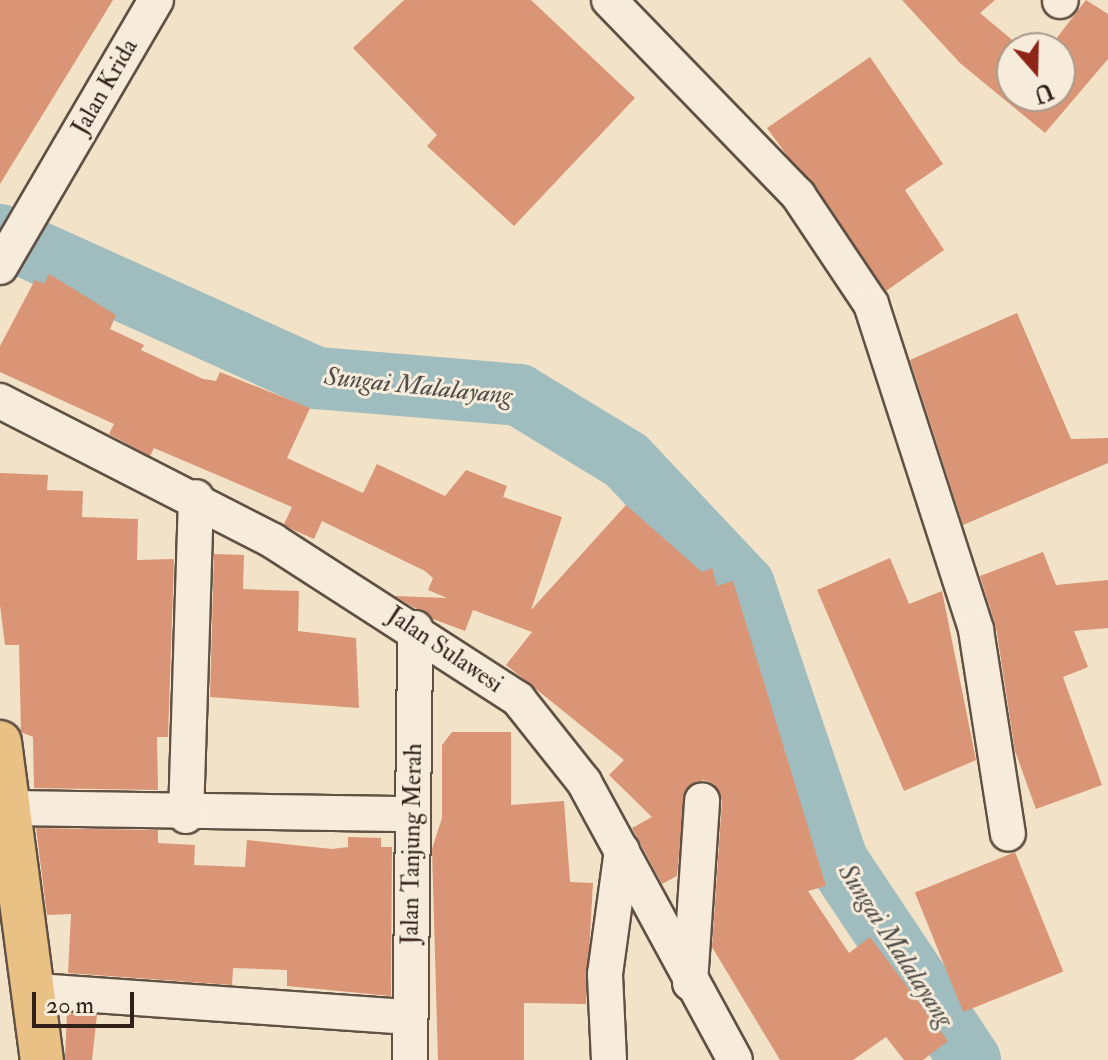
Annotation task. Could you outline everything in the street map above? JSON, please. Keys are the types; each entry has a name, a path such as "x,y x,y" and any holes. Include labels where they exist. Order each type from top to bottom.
{"main road":[{"path":"0,748 36,991 42,1060"}],"street":[{"name":"Jalan Krida","path":"0,267 156,0"},
{"path":"609,0 798,195 871,304 976,630 1008,834"},
{"name":"Jalan Sulawesi","path":"0,401 196,497 415,628 518,699 584,782 690,983 735,1060"},
{"path":"186,816 196,497"},
{"name":"Jalan Tanjung Merah","path":"410,1060 415,628"},
{"path":"690,983 702,800"},
{"path":"11,808 186,816 412,814"},
{"path":"609,1060 605,974 622,850"},
{"path":"36,991 410,1017"}],"building":[{"path":"0,0 113,0 0,184"},
{"path":"404,0 531,0 635,98 514,226 427,146 437,135 353,48"},
{"path":"902,0 995,0 980,13 1003,32 996,32 996,93 960,63"},
{"path":"1086,0 1108,14 1108,59 1076,97 1076,32 1061,32"},
{"path":"870,57 943,164 905,190 944,250 886,291 767,128"},
{"path":"1020,112 1063,112 1045,133"},
{"path":"49,274 116,315 110,329 144,345 141,350 203,379 216,381 220,372 310,408 287,458 363,493 377,464 445,496 466,470 507,486 503,497 562,517 531,610 626,505 702,572 712,568 717,586 733,581 826,886 808,891 849,953 870,937 948,1041 923,1060 904,1060 886,1037 853,1060 780,1060 712,947 722,801 714,784 703,780 685,790 677,876 662,884 632,828 652,817 609,775 624,760 506,665 532,632 473,610 465,631 433,619 395,596 447,598 428,590 433,578 425,571 322,521 314,539 289,528 284,524 292,507 154,448 150,456 109,434 114,424 0,372 0,346 35,280 44,284"},
{"path":"1017,313 1071,439 1108,438 1108,463 963,525 910,360"},
{"path":"0,473 48,475 47,490 83,491 82,517 138,519 137,560 174,559 168,737 157,737 158,790 34,788 33,737 21,732 19,645 5,645 0,605"},
{"path":"1043,552 1056,585 1108,580 1108,628 1074,631 1088,667 1063,677 1102,785 1036,809 1015,751 996,627 980,576"},
{"path":"214,554 244,555 243,589 299,591 298,631 356,638 359,708 210,697"},
{"path":"890,558 909,604 942,591 976,760 904,791 817,590"},
{"path":"452,732 511,732 511,805 564,801 570,882 593,883 586,1004 524,1003 524,1060 438,1060 432,849 442,818 442,745"},
{"path":"36,828 158,830 158,843 195,845 194,865 245,867 247,840 332,849 348,847 348,837 381,838 381,847 392,847 391,996 287,986 287,970 233,968 232,985 68,973 71,914 47,915"},
{"path":"1015,852 1063,972 963,1012 915,892"},
{"path":"67,1013 97,1015 92,1060 65,1060"}],"waterway":[{"name":"Sungai Malalayang","path":"0,235 317,378 519,395 626,460 744,585 838,862 970,1060"}]}
